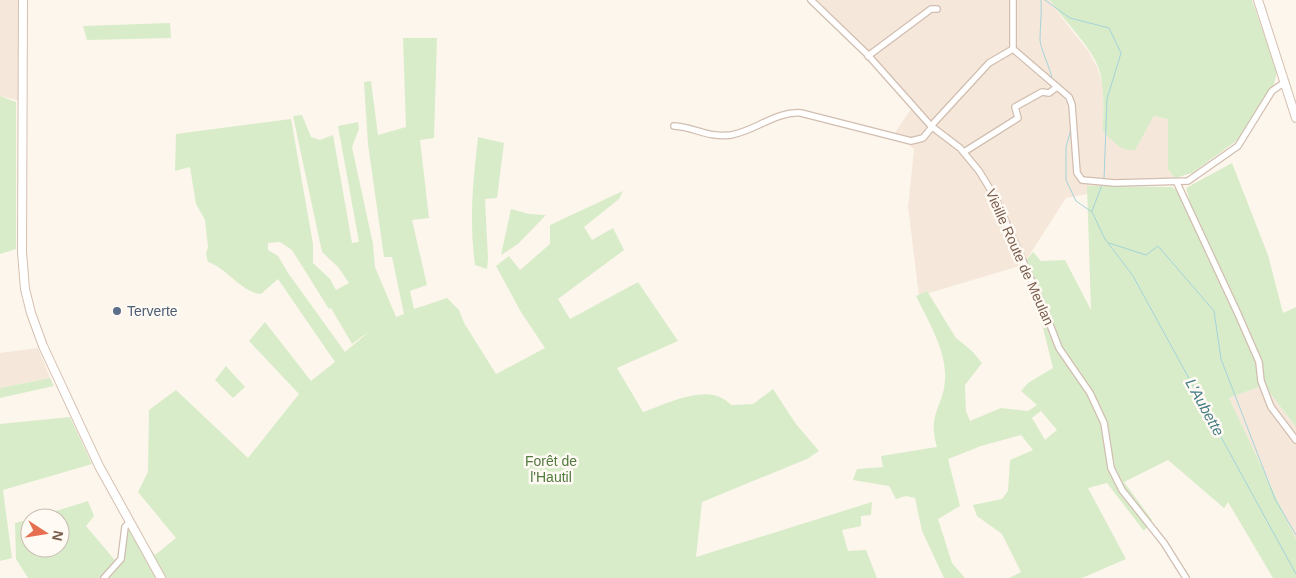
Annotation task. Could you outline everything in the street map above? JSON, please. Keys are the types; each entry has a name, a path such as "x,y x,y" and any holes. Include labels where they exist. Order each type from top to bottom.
{"main road":[{"path":"23,0 22,252 25,289 37,329 80,429 162,578"},
{"path":"1258,0 1296,118"}],"street":[{"name":"Vieille Route de Meulan","path":"811,0 868,56 931,126 964,152 979,171 995,197 1059,348 1090,393 1104,422 1111,468 1122,490 1164,543 1186,578"},
{"path":"1013,0 1013,49 1069,97 1072,105 1077,173 1082,180 1092,183 1177,183 1188,181 1238,146 1272,91 1285,82"},
{"path":"868,56 931,9 937,9"},
{"path":"674,126 705,135 727,135 744,132 781,116 796,112 912,141 923,138 931,126 989,63 1013,49"},
{"path":"964,152 1018,118 1014,107 1042,92 1048,93 1056,87"},
{"path":"1177,183 1194,214 1259,362 1261,381 1271,407 1296,440"},
{"path":"104,578 121,559 124,550 125,527 130,522"}],"shaded area":[{"path":"0,0 23,0 25,102 0,96"},
{"path":"817,0 1050,0 1089,52 1098,69 1103,87 1103,131 1135,149 1154,116 1168,119 1168,168 1175,178 1066,198 1023,265 919,296 908,207 914,149 894,134 915,103"},
{"path":"38,348 50,378 0,388 0,353"},
{"path":"1264,385 1296,427 1296,539 1229,398"}],"green space":[{"path":"1050,0 1252,0 1277,72 1274,84 1239,139 1192,173 1175,178 1168,169 1168,119 1154,116 1135,150 1121,147 1103,131 1103,92 1099,69 1090,51"},
{"path":"170,23 171,38 87,40 83,26"},
{"name":"Forêt de l'Hautil","path":"403,38 437,38 434,138 420,140 429,218 412,220 427,285 410,291 414,309 447,298 459,310 464,323 496,374 545,348 521,312 496,266 509,256 520,270 550,244 550,225 623,191 619,199 584,227 592,240 613,228 624,250 558,299 570,319 638,282 678,341 617,368 643,412 689,396 701,394 722,398 731,405 753,404 773,389 796,424 819,451 807,459 702,502 696,557 872,502 871,515 861,516 861,526 842,530 848,551 866,550 877,578 28,578 16,559 15,523 20,522 20,558 70,558 70,508 65,508 88,501 94,516 86,526 119,565 128,530 136,532 155,555 176,538 138,492 148,472 149,410 176,390 248,458 299,394 249,341 265,322 311,381 335,362 278,279 261,294 247,289 215,265 208,262 205,220 196,204 190,167 175,171 176,134 291,119 313,244 313,263 330,279 336,290 349,283 338,267 322,252 293,116 302,115 311,137 320,140 333,135 352,243 359,242 338,126 358,122 359,129 352,147 373,244 375,267 396,317 404,314 392,257 384,257 368,144 364,82 371,81 378,135 406,127","holes":["280,242 292,250 329,309 331,308 352,344 371,330 345,352 288,273 278,256 268,250 268,243"]},
{"path":"0,96 16,102 16,249 0,254"},
{"path":"478,137 504,143 497,198 485,199 487,269 475,265 473,248 472,201"},
{"path":"1232,163 1268,255 1283,313 1296,307 1296,427 1264,385 1229,398 1296,539 1296,578 1273,578 1228,502 1224,508 1168,460 1124,482 1152,520 1144,531 1107,483 1088,488 1126,559 1082,578 1009,578 1021,572 1002,534 977,516 973,505 1002,499 1008,491 1010,460 1033,450 1021,435 981,446 948,459 960,506 938,519 952,563 965,578 944,578 922,531 915,498 906,496 896,499 889,486 853,480 857,469 883,467 881,456 937,447 934,427 936,412 944,390 945,369 940,347 916,296 927,291 956,338 972,351 982,363 965,385 966,411 970,421 1001,408 1028,411 1037,405 1021,391 1028,383 1053,368 1026,260 1033,252 1041,261 1065,260 1091,310 1087,186 1172,187 1177,191 1197,227 1186,188","holes":["1041,411 1057,430 1045,440 1032,418"]},
{"path":"511,209 529,214 546,215 518,244 501,255"},
{"path":"226,366 245,387 233,398 215,380"},
{"path":"50,378 54,386 0,398 0,388"},
{"path":"70,417 92,464 3,490 12,558 0,561 0,424"}],"waterway":[{"name":"L'Aubette","path":"1041,0 1040,43 1052,78"},
{"name":"L'Aubette","path":"1045,0 1070,18 1109,28 1121,53 1107,99 1104,179"},
{"name":"L'Aubette","path":"1069,103 1071,129 1066,147 1066,180 1076,201 1092,212 1105,239 1133,276 1296,574"},
{"name":"L'Aubette","path":"1092,211 1102,185"},
{"name":"L'Aubette","path":"1109,243 1146,255 1158,246 1214,311 1221,359 1275,499 1296,535"}],"place":[{"name":"Terverte","path":"117,311"}]}
